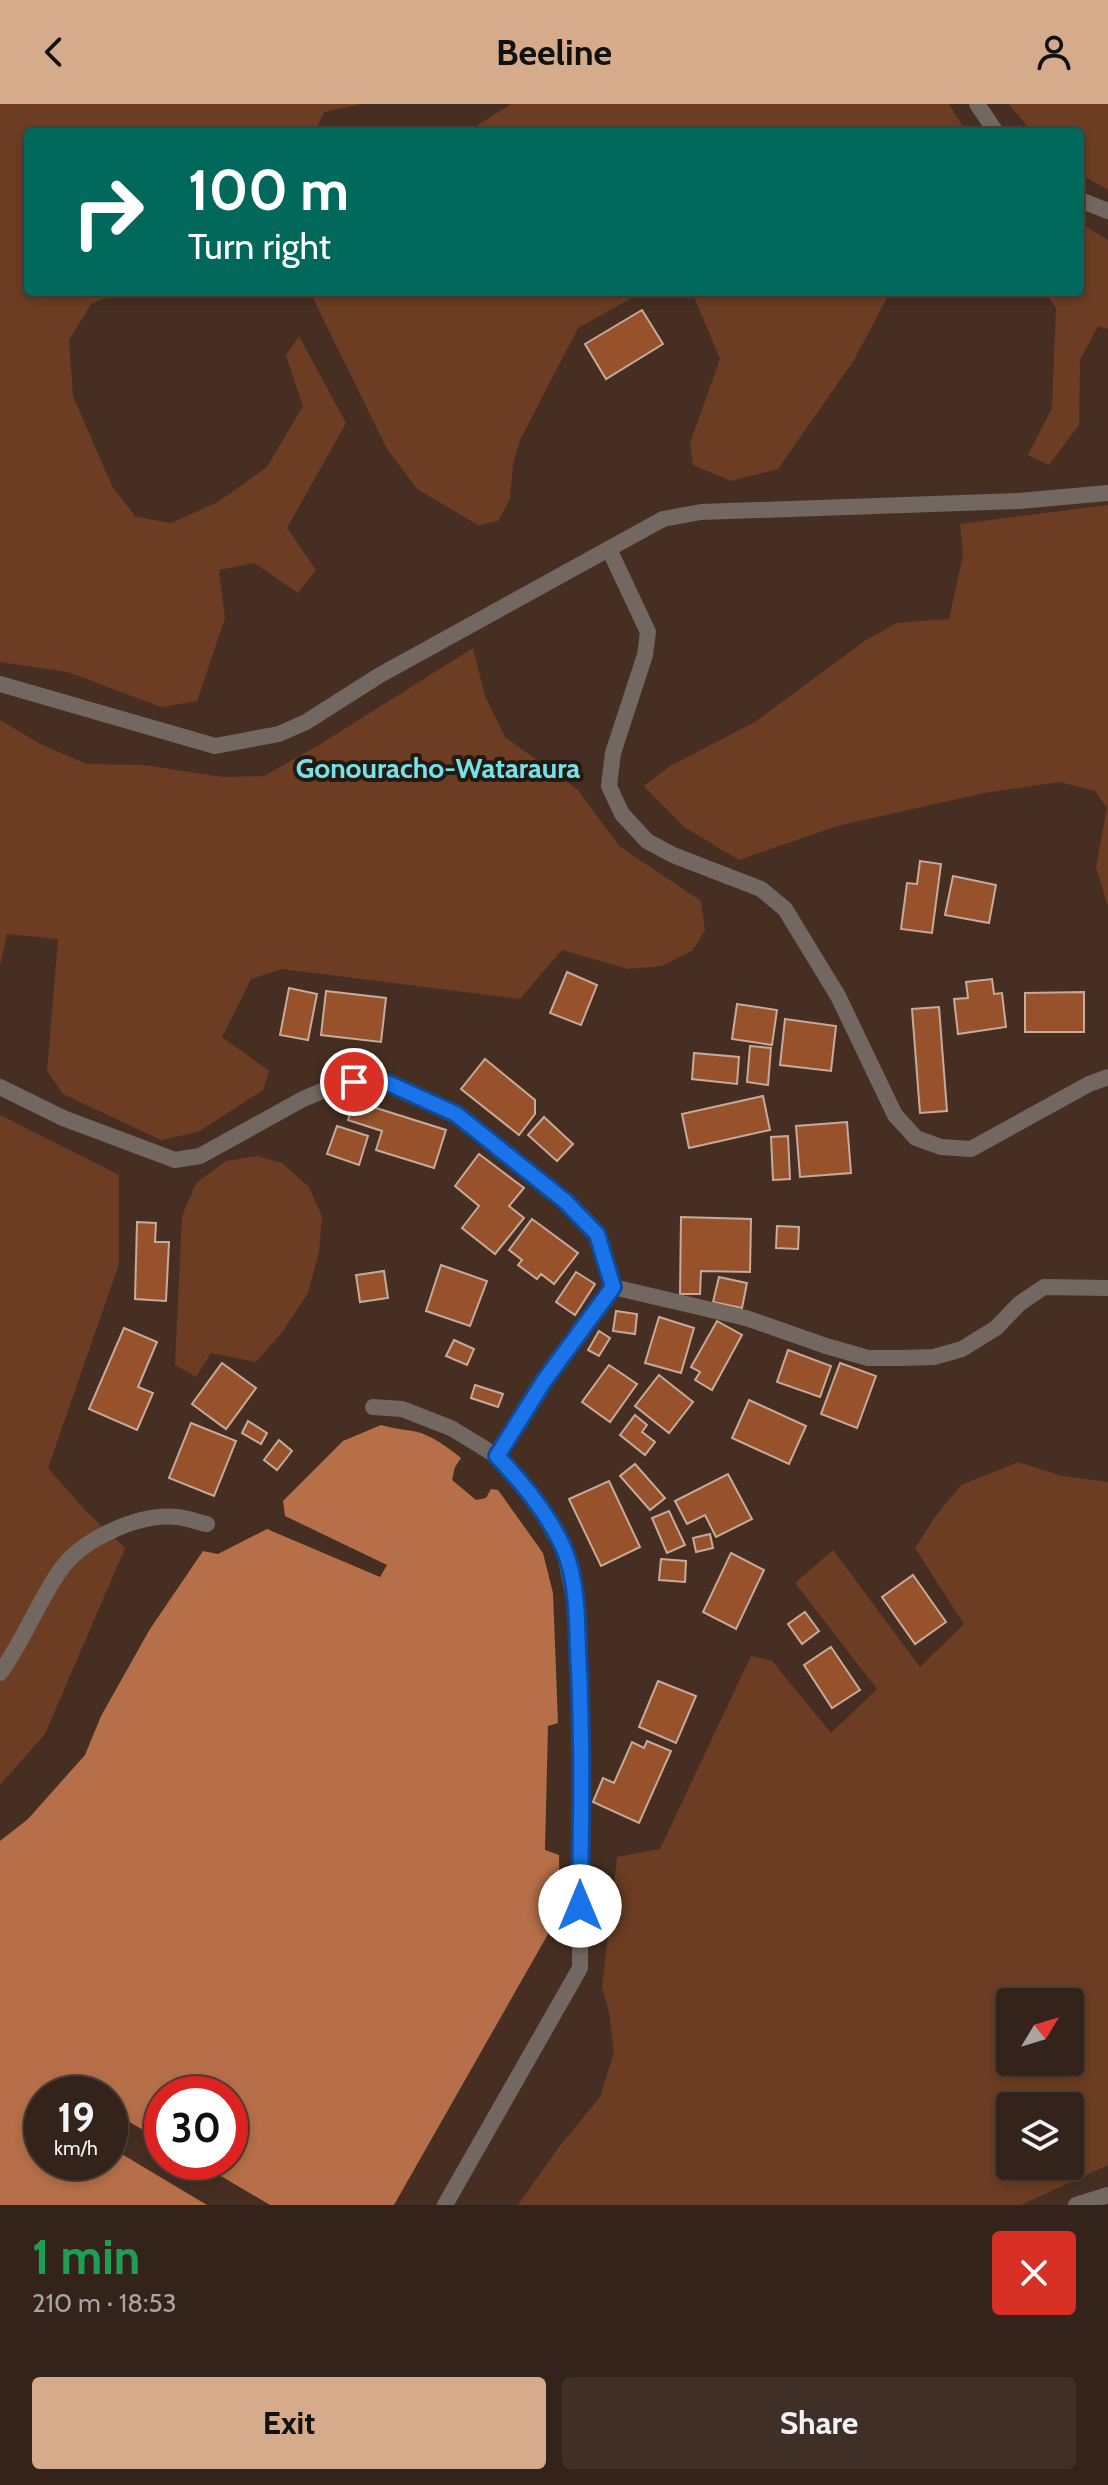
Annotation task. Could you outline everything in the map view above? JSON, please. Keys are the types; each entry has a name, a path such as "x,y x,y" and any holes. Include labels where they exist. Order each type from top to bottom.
{"street":[{"path":"977,104 993,128"},
{"path":"1084,202 1108,211"},
{"path":"0,684 215,746 252,741 306,722 380,675 663,519 701,512 1019,501 1108,493"},
{"path":"609,549 648,632 645,655 613,753 609,786 622,814 647,841 673,855 761,889 785,909 838,996 895,1115 916,1138 941,1147 971,1149 1089,1084 1108,1077"},
{"path":"0,1087 63,1118 175,1160 200,1156 303,1099 334,1086 354,1082 390,1084 456,1114 565,1201 597,1234 613,1287"},
{"path":"613,1287 746,1318 868,1358 934,1357 962,1349 996,1328 1019,1304 1044,1287 1108,1288"},
{"path":"497,1456 544,1381 613,1287"},
{"path":"373,1407 402,1409 451,1428 497,1456 527,1488 548,1521 564,1550 574,1593 581,1693 580,1968 445,2205"},
{"path":"0,1673 60,1570 78,1552 117,1527 148,1520 175,1517 207,1524"},
{"path":"1076,2205 1108,2195"}],"shaded area":[{"path":"0,104 361,104 324,112 317,128 24,128 24,296 112,296 91,304 69,340 73,396 112,486 136,517 171,523 218,502 267,467 303,406 286,355 299,336 346,423 287,528 316,570 298,593 254,563 219,570 225,618 197,701 161,707 68,672 0,662"},
{"path":"511,104 949,104 964,128 473,128"},
{"path":"1009,104 1108,104 1108,190 1084,176 1084,128 1029,128"},
{"path":"1084,225 1108,240 1108,329 1098,326 1080,360 1079,425 1049,465 1028,455 1052,408 1056,308 1048,296 1084,296"},
{"path":"312,296 636,296 578,328 520,440 513,464 510,499 498,521 478,525 417,489 387,449"},
{"path":"694,296 888,296 854,360 778,469 731,481 693,465 690,443 720,359"},
{"path":"1108,505 1108,907 1096,867 1107,808 1095,791 1060,782 984,793 837,826 739,860 684,827 644,786 670,766 755,722 866,640 897,623 949,619 963,555 960,524"},
{"path":"473,648 485,696 505,737 578,790 619,846 701,901 705,930 693,950 662,966 628,969 562,950 520,999 282,969 251,979 222,1037 269,1071 263,1090 198,1132 161,1140 63,1094 47,1071 58,939 7,934 0,966 0,720 40,744 87,764 143,765 223,777 264,776"},
{"path":"0,1115 119,1175 119,1264 48,1468 85,1510 125,1548 45,1734 0,1785"},
{"path":"257,1156 282,1163 309,1187 322,1216 319,1252 308,1293 283,1331 256,1362 211,1353 196,1377 175,1365 182,1216 196,1183 226,1161"},
{"path":"381,1425 421,1433 437,1441 461,1458 452,1480 476,1500 486,1498 491,1489 498,1490 543,1553 553,1593 558,1723 548,1726 545,1850 559,1855 560,1913 394,2205 270,2205 228,2180 248,2180 248,2076 144,2076 144,2130 128,2121 128,2076 24,2076 24,2180 128,2180 128,2158 144,2167 144,2180 165,2180 207,2205 0,2205 0,1841 28,1819 85,1755 101,1716 150,1629 203,1551 218,1554 267,1529 380,1577 387,1565 285,1516 283,1501 343,1441"},
{"path":"1018,1462 1062,1476 1108,1482 1108,2165 1084,2176 1084,2092 996,2092 996,2180 1075,2180 1021,2205 518,2205 559,2147 600,2097 614,2052 602,1987 617,1857 660,1849 751,1656 772,1661 831,1733 877,1689 795,1583 833,1550 920,1667 964,1624 915,1548 961,1485"}],"building":[{"path":"642,310 663,344 606,379 585,344"},
{"path":"920,861 941,864 932,933 901,929 907,883 917,884"},
{"path":"953,876 996,885 989,923 945,915"},
{"path":"567,972 597,985 581,1025 550,1013"},
{"path":"992,979 994,994 1002,993 1006,1027 958,1034 954,999 968,998 966,982"},
{"path":"289,988 317,994 308,1040 280,1035"},
{"path":"326,991 386,998 381,1042 321,1035"},
{"path":"1084,992 1084,1032 1025,1032 1025,993"},
{"path":"737,1004 777,1010 772,1045 732,1039"},
{"path":"939,1007 947,1111 920,1113 912,1009"},
{"path":"785,1019 836,1026 831,1071 780,1065"},
{"path":"750,1046 771,1048 768,1085 747,1082"},
{"path":"694,1053 739,1057 737,1084 692,1079"},
{"path":"485,1059 535,1100 535,1114 519,1135 461,1089"},
{"path":"763,1096 770,1130 689,1148 682,1114"},
{"path":"354,1101 446,1130 434,1168 376,1150 382,1131 348,1120"},
{"path":"544,1117 573,1144 557,1161 528,1135"},
{"path":"847,1122 851,1173 800,1177 796,1126"},
{"path":"337,1126 368,1136 359,1165 327,1154"},
{"path":"788,1136 790,1179 773,1180 771,1137"},
{"path":"479,1154 524,1188 509,1206 524,1218 495,1254 462,1228 479,1206 455,1186"},
{"path":"681,1217 751,1219 750,1272 701,1271 700,1294 680,1294"},
{"path":"532,1219 578,1253 554,1284 541,1274 537,1279 518,1265 522,1260 509,1250"},
{"path":"137,1222 156,1223 155,1242 169,1242 166,1301 135,1299"},
{"path":"777,1226 799,1227 798,1249 776,1248"},
{"path":"441,1265 487,1281 470,1326 426,1311"},
{"path":"384,1271 388,1298 360,1302 356,1275"},
{"path":"576,1272 595,1284 575,1315 556,1302"},
{"path":"719,1277 747,1283 742,1308 713,1302"},
{"path":"616,1311 637,1314 635,1334 613,1331"},
{"path":"659,1317 694,1328 681,1373 645,1363"},
{"path":"717,1321 742,1335 712,1390 695,1380 700,1372 691,1367"},
{"path":"124,1328 157,1342 138,1387 153,1393 137,1430 89,1409"},
{"path":"599,1331 610,1338 599,1356 588,1350"},
{"path":"454,1340 474,1349 467,1365 446,1356"},
{"path":"788,1350 831,1366 820,1397 777,1382"},
{"path":"222,1363 256,1388 226,1429 192,1404"},
{"path":"840,1363 876,1376 857,1428 821,1414"},
{"path":"609,1365 637,1384 610,1422 582,1402"},
{"path":"659,1375 693,1402 669,1433 635,1406"},
{"path":"475,1385 503,1394 498,1407 471,1398"},
{"path":"749,1400 806,1426 789,1464 732,1438"},
{"path":"635,1415 647,1425 642,1432 655,1442 645,1455 620,1435"},
{"path":"248,1421 267,1433 261,1444 242,1433"},
{"path":"191,1423 236,1441 214,1496 169,1478"},
{"path":"279,1440 292,1451 277,1470 264,1460"},
{"path":"635,1464 665,1498 650,1510 620,1476"},
{"path":"728,1474 752,1519 716,1537 705,1515 687,1524 675,1501"},
{"path":"609,1481 640,1547 601,1566 569,1499"},
{"path":"669,1511 685,1545 667,1553 652,1518"},
{"path":"710,1534 713,1548 696,1552 693,1538"},
{"path":"731,1553 764,1570 736,1629 703,1612"},
{"path":"661,1559 686,1561 685,1582 659,1580"},
{"path":"913,1575 946,1622 915,1644 882,1597"},
{"path":"805,1612 819,1631 802,1644 788,1624"},
{"path":"831,1647 860,1690 832,1708 804,1665"},
{"path":"658,1681 696,1696 676,1743 639,1727"},
{"path":"647,1741 671,1751 639,1823 593,1802 603,1778 614,1783 632,1742 644,1748"}],"district":[{"name":"Gonouracho-Wataraura","path":"438,768"}],"route":[{"path":"354,1082 390,1084 456,1114 565,1201 597,1234 613,1287 544,1381 497,1456 527,1488 548,1521 564,1550 572,1579 581,1693 580,1906"}]}
